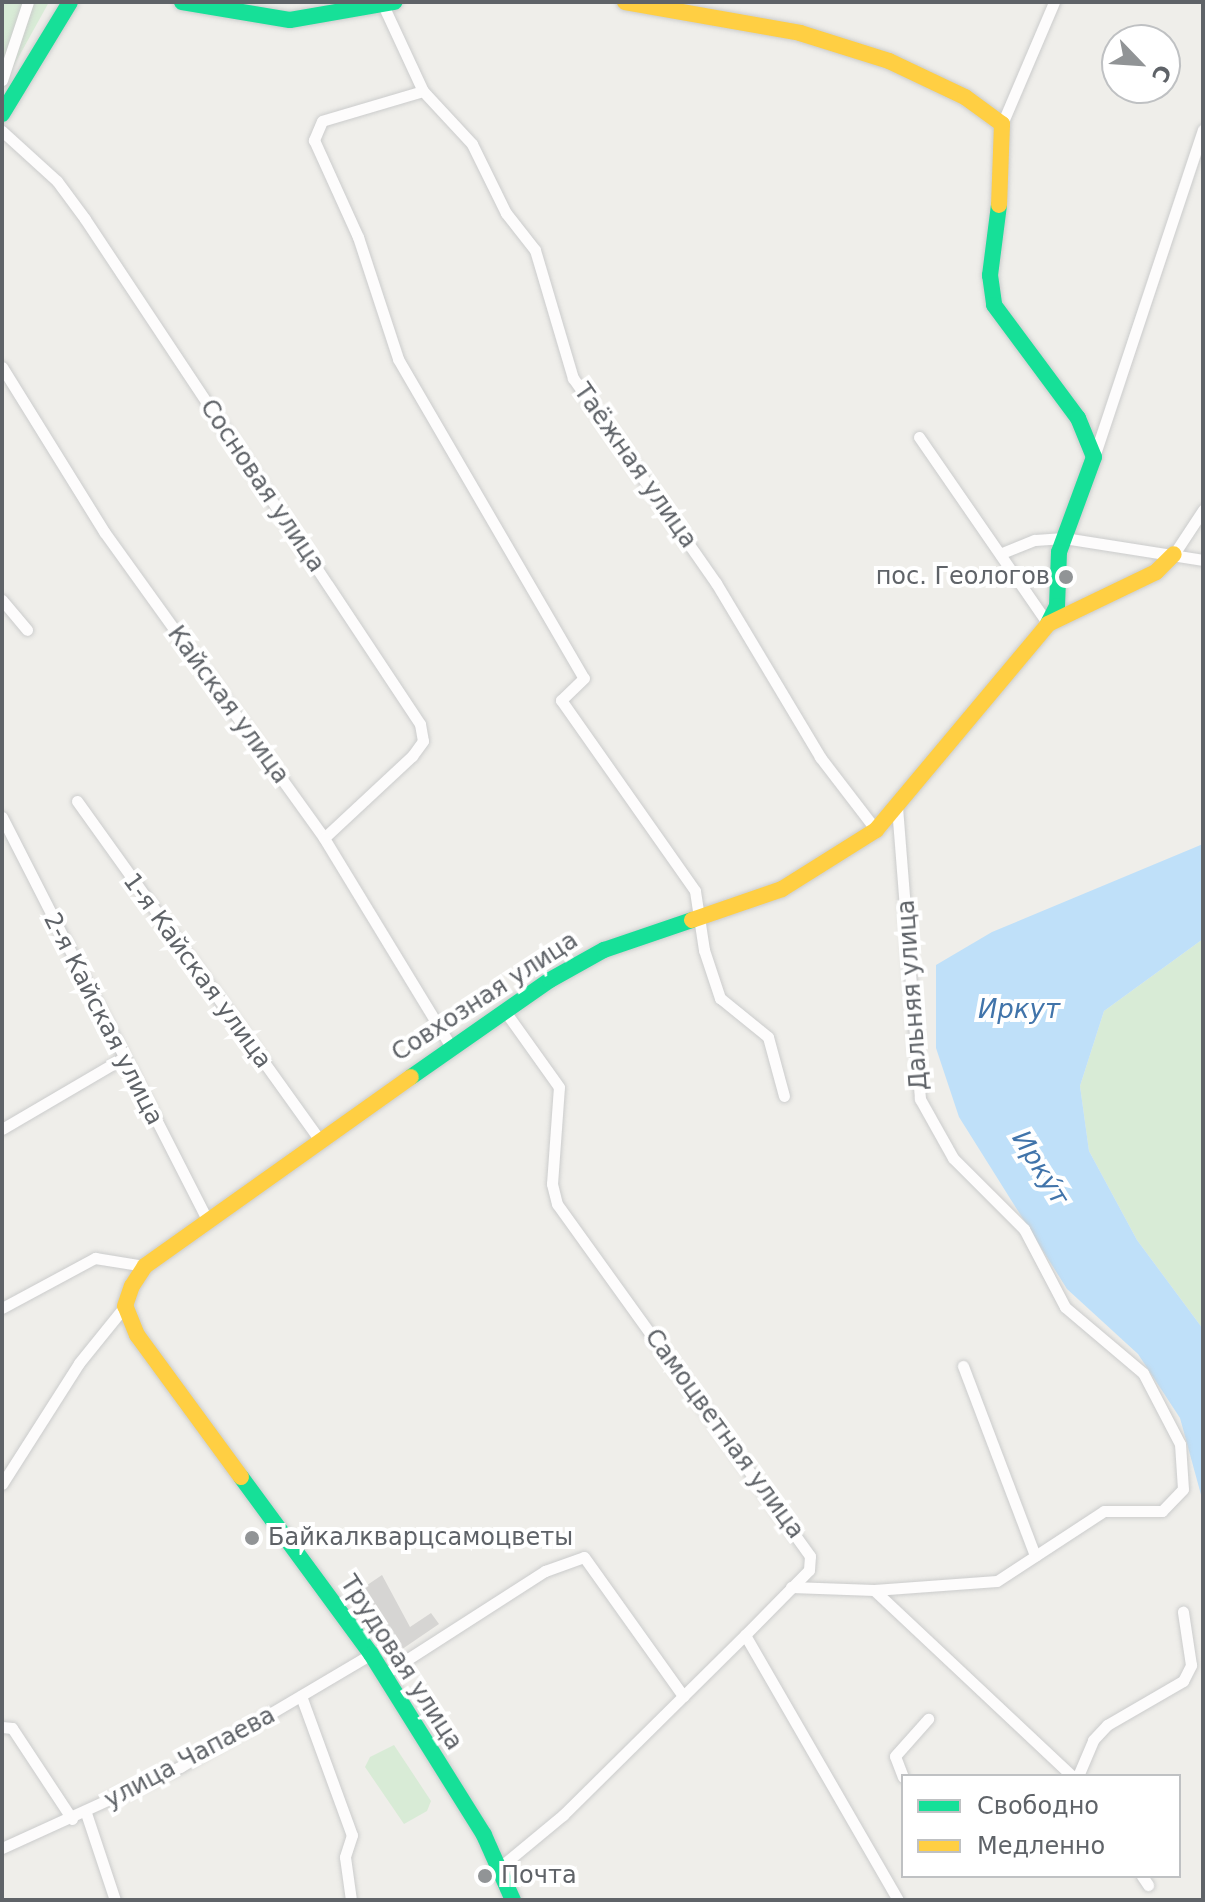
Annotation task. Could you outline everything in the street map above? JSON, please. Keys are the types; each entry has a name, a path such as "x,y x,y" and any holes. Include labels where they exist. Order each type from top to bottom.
{"street":[{"path":"2,80 28,2"},
{"path":"2,114 70,2"},
{"path":"182,2 290,20 389,3"},
{"path":"625,2 800,33 889,61 965,97 1002,124"},
{"path":"1054,2 1002,124 1004,168 990,275 994,305 1078,418 1094,457"},
{"name":"Таёжная улица","path":"389,3 423,91 472,144 506,213 535,250 573,378 716,583 820,757 876,830"},
{"path":"423,91 322,121 314,140 358,237 398,359 584,678 561,700 682,868 700,915 720,998 768,1037 784,1096"},
{"path":"1048,624 1057,606 1064,538 1203,130"},
{"name":"Сосновая улица","path":"2,131 57,181 85,219 420,724 423,741 412,756 324,838"},
{"name":"Кайская улица","path":"2,367 105,533 324,838 450,1045"},
{"path":"919,437 1002,553 1048,624"},
{"path":"1174,554 1203,510"},
{"path":"1002,553 1035,540 1064,538 1203,560"},
{"name":"Совхозная улица","path":"2,1484 79,1363 125,1306 145,1266 450,1045 604,950 782,889 876,830 897,809 1048,624 1156,572 1174,554"},
{"path":"2,600 27,630"},
{"name":"1-я Кайская улица","path":"77,801 319,1139"},
{"name":"Дальняя улица","path":"791,1587 874,1590 997,1581 1104,1511 1162,1511 1176,1503 1185,1472 1180,1444 1143,1373 1065,1307 1024,1229 953,1158 920,1099 897,809"},
{"name":"2-я Кайская улица","path":"2,817 207,1220"},
{"name":"Самоцветная улица","path":"499,1868 563,1815 745,1635 809,1570 810,1556 801,1539 557,1204 552,1184 559,1087 504,1010"},
{"path":"3,1126 123,1058"},
{"path":"2,1308 95,1258 145,1266"},
{"name":"Трудовая улица","path":"125,1306 137,1335 371,1654 499,1868 513,1900"},
{"path":"963,1366 1035,1556"},
{"path":"383,1675 545,1571 584,1557 683,1696"},
{"path":"874,1590 1073,1774"},
{"path":"1076,1774 1093,1740 1107,1725 1183,1681 1191,1665 1183,1612"},
{"path":"745,1635 898,1900"},
{"name":"улица Чапаева","path":"2,1848 86,1813 267,1721 301,1696 371,1654"},
{"path":"301,1696 352,1835 345,1857 351,1900"},
{"path":"902,1774 895,1756 928,1719"},
{"path":"2,1727 12,1728 72,1819"},
{"path":"86,1813 115,1900"}],"green space":[{"path":"2,2 49,2 2,87"},
{"path":"1203,939 1203,1329 1137,1240 1089,1151 1080,1086 1104,1011"},
{"path":"394,1745 431,1801 427,1811 404,1824 365,1767 370,1757"}],"water":[{"name":"Иркут","path":"1203,844 1203,939 1104,1011 1080,1086 1089,1151 1137,1240 1203,1329 1203,1502 1180,1418 1138,1354 1067,1289 959,1117 936,1048 936,965 992,932"}],"building":[{"path":"382,1575 410,1627 431,1613 439,1624 392,1656 351,1596"}],"traffic: fast":[{"path":"2,114 70,2"},
{"path":"182,2 290,20 394,2"},
{"path":"999,205 990,275 994,305 1078,418 1094,457 1059,552 1057,606 1048,624"},
{"path":"411,1077 550,980 604,950 692,920"},
{"path":"241,1477 371,1654 484,1835 513,1900"}],"traffic: slow":[{"path":"625,2 800,33 889,61 965,97 1002,124 999,205"},
{"path":"692,920 782,889 876,830 1048,624 1156,572 1174,554"},
{"path":"241,1477 137,1335 125,1306 132,1286 145,1266 411,1077"}],"place":[{"name":"пос. Геологов","path":"1066,577"},
{"name":"Байкалкварцсамоцветы","path":"252,1538"},
{"name":"Почта","path":"485,1876"}],"water label":[{"name":"Ирку́т","path":"1040,1168"}]}
